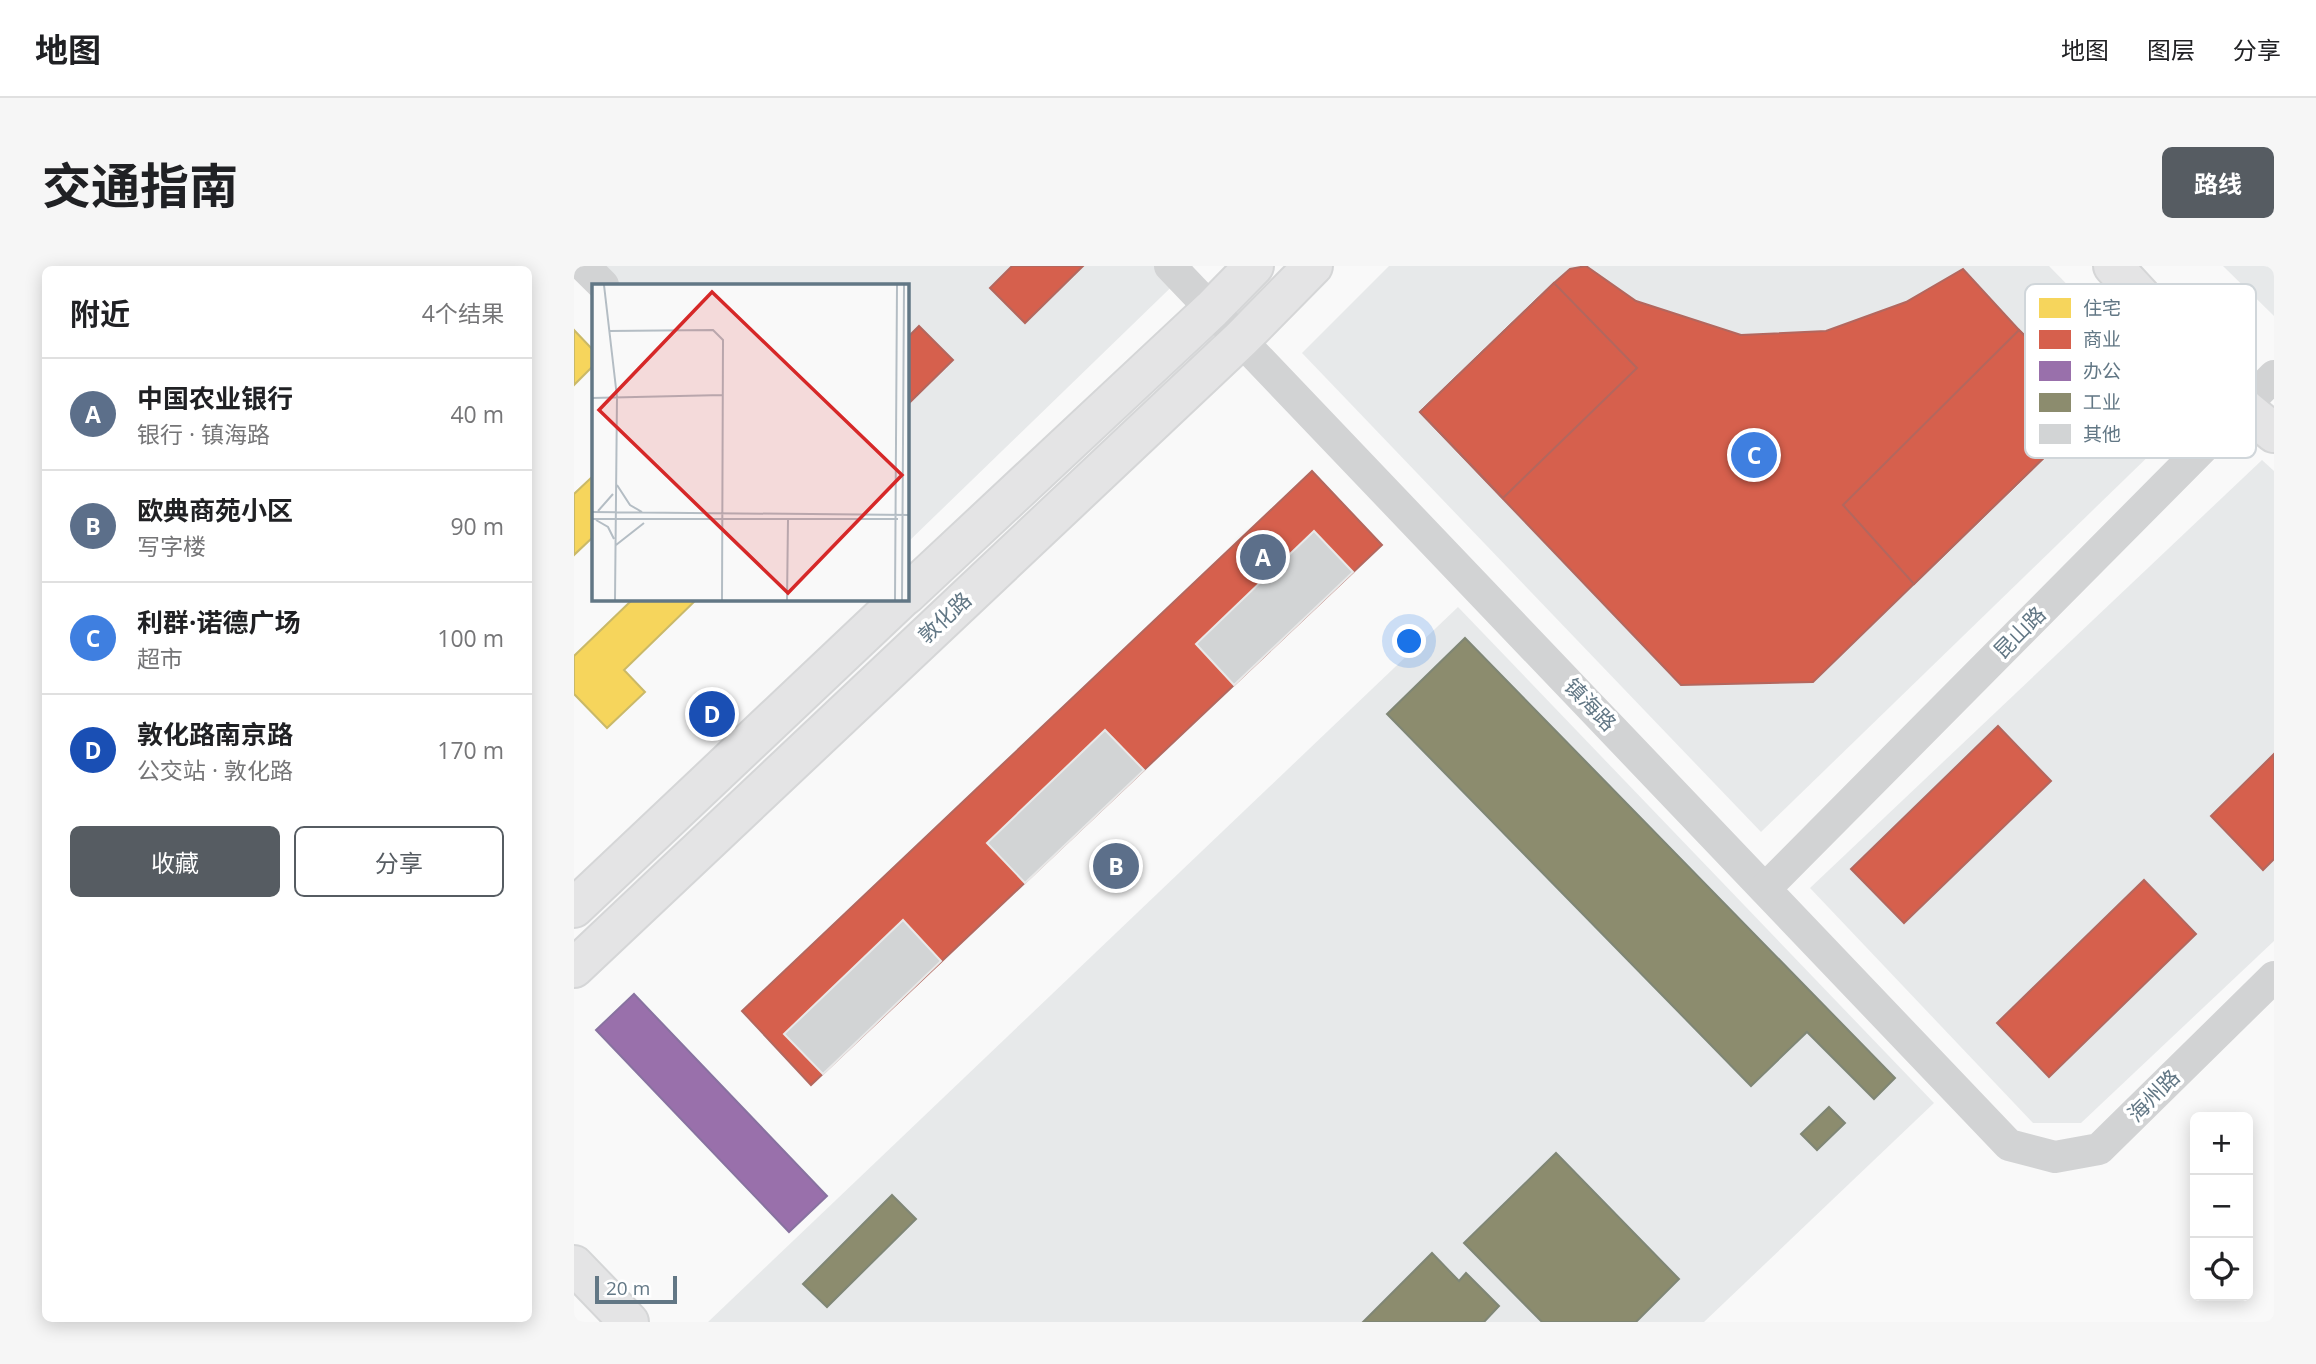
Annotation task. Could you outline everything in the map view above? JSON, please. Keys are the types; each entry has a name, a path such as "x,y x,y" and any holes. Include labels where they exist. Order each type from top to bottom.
{"main road":[{"name":"敦化路","path":"908,592 1212,309 1254,266"},
{"name":"敦化路","path":"574,968 1241,339 1313,266"},
{"path":"2113,266 2130,284"},
{"path":"2256,418 2274,433"},
{"name":"敦化路","path":"574,908 900,600"},
{"path":"574,1265 629,1322"}],"street":[{"path":"584,266 602,284"},
{"name":"镇海路","path":"1170,266 2009,1145"},
{"name":"昆山路","path":"2256,395 2274,376"},
{"name":"昆山路","path":"1765,889 2194,458"},
{"name":"海州路","path":"2009,1145 2055,1157 2099,1149 2274,977"}],"shaded area":[{"path":"584,266 1193,266 908,542 908,284 602,284"},
{"path":"1389,266 2049,266 2067,284 2025,284 2025,458 2147,458 1761,832 1302,353"},
{"path":"2223,266 2274,266 2274,316 2256,298 2256,284 2241,284"},
{"path":"2262,460 2274,471 2274,941 2081,1123 2033,1123 1810,888"},
{"path":"1458,607 1934,1103 1704,1322 708,1322"}],"building: 住宅":[{"path":"574,330 592,349 592,367 574,385"},
{"path":"592,477 592,538 574,555 574,494"},
{"path":"632,600 696,600 624,670 645,692 607,728 574,694 574,656"}],"building: 商业":[{"path":"1012,266 1083,266 1025,323 990,288"},
{"path":"1586,266 1636,301 1741,335 1826,331 1906,302 1963,269 2025,336 2025,458 2044,458 1813,682 1681,685 1420,412 1570,269"},
{"path":"1554,283 1637,368 1503,498 1420,412"},
{"path":"919,326 953,360 908,404 908,337"},
{"path":"2019,330 2025,336 2025,458 2044,458 1914,584 1843,505"},
{"path":"1312,471 1382,545 811,1085 742,1011"},
{"path":"1998,726 2051,781 1904,923 1851,869"},
{"path":"2274,754 2274,859 2263,870 2211,816"},
{"path":"2144,880 2196,934 2049,1077 1997,1023"}],"building: 办公":[{"path":"634,994 827,1196 789,1232 596,1030"}],"building: 工业":[{"path":"1465,638 1895,1078 1874,1099 1807,1032 1751,1086 1387,714"},
{"path":"1829,1107 1845,1123 1817,1150 1801,1134"},
{"path":"1556,1153 1679,1279 1636,1322 1542,1322 1464,1243"},
{"path":"892,1195 916,1219 827,1307 803,1284"},
{"path":"1432,1253 1459,1281 1466,1273 1499,1306 1484,1322 1363,1322"}],"building: 其他":[{"path":"1314,531 1353,572 1234,685 1196,644"},
{"path":"1105,730 1144,770 1025,883 987,843"},
{"path":"903,920 941,961 823,1074 784,1034"}],"place":[{"name":"利群·诺德广场","path":"1754,455"},
{"name":"中国农业银行","path":"1263,557"},
{"name":"敦化路南京路","path":"712,714"},
{"name":"欧典商苑小区","path":"1116,866"}]}
